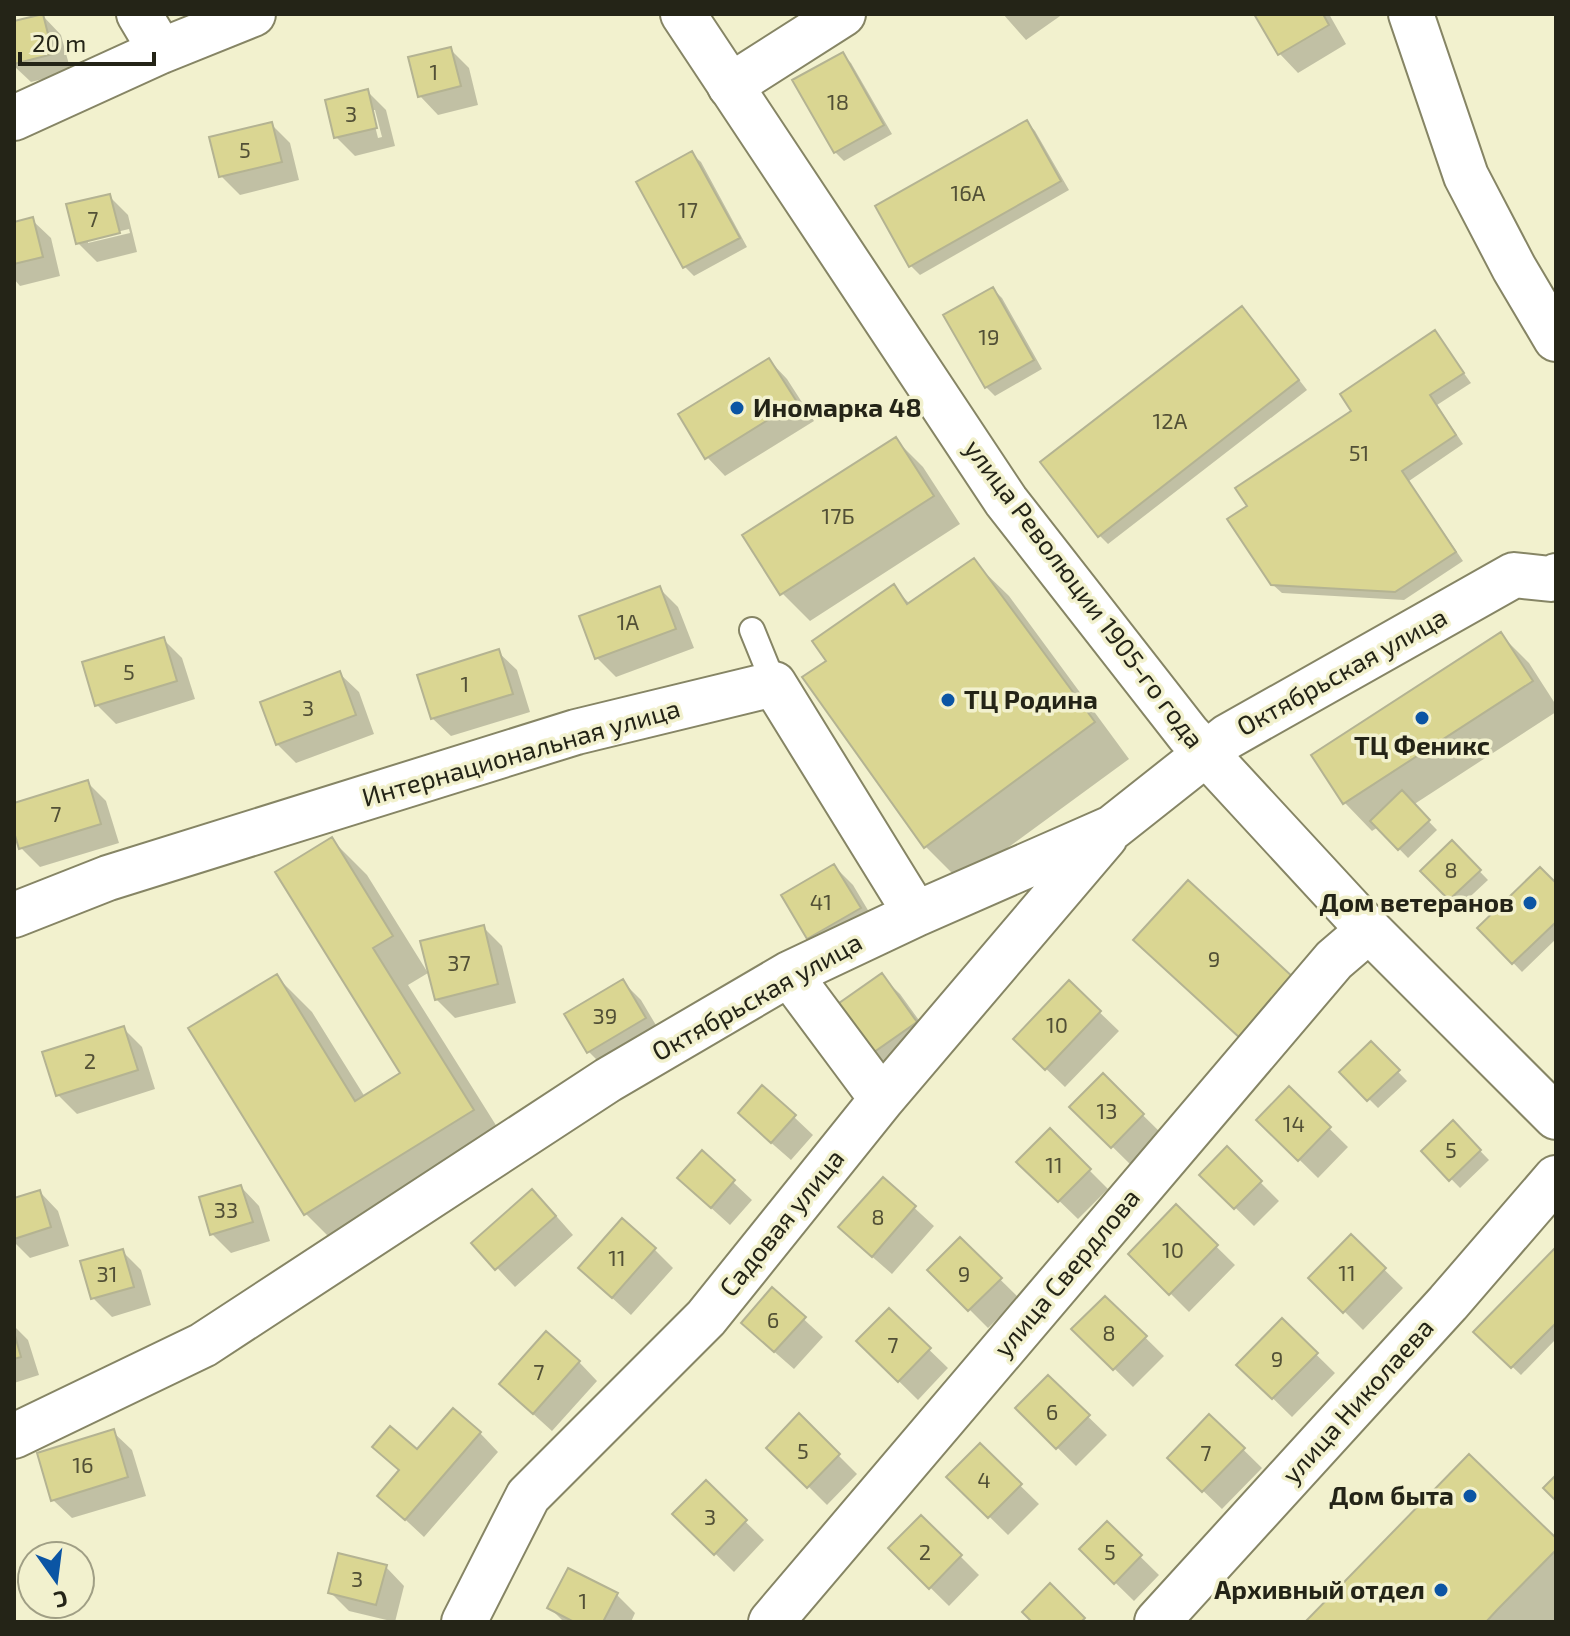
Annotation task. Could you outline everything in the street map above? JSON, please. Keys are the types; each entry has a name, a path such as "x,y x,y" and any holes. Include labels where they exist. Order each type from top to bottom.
{"street":[{"path":"139,14 161,51"},
{"path":"14,118 161,51 253,14"},
{"name":"улица Революции 1905-го года","path":"683,14 1006,501 1206,754 1369,930 1556,1117"},
{"path":"730,86 843,14"},
{"path":"1411,14 1466,176 1514,268 1556,339"},
{"name":"Октябрьская улица","path":"14,1436 203,1345 608,1080 789,974 1112,828 1227,737 1514,575 1554,580"},
{"path":"774,684 916,914"},
{"name":"Интернациональная улица","path":"14,915 108,878 576,732 774,684"},
{"name":"Садовая улица","path":"464,1622 528,1496 706,1318 882,1099 1112,828"},
{"name":"улица Свердлова","path":"771,1622 1334,960 1369,930"},
{"path":"789,974 882,1099"},
{"name":"улица Николаева","path":"1157,1622 1448,1303 1556,1178"}],"lane":[{"path":"752,630 774,684"}],"building":[{"path":"43,14 53,54 14,64 14,21"},
{"path":"1254,14 1323,14 1329,25 1278,55"},
{"path":"451,47 461,86 418,97 408,57"},
{"path":"843,52 884,125 834,153 792,80"},
{"path":"368,89 377,128 334,138 325,100"},
{"path":"1027,120 1061,181 909,267 875,206"},
{"path":"272,122 282,162 219,177 209,137"},
{"path":"692,151 740,238 683,268 636,182"},
{"path":"110,194 120,233 76,244 66,204"},
{"path":"33,217 43,257 14,264 14,222"},
{"path":"993,287 1034,360 985,388 943,315"},
{"path":"1242,306 1299,380 1098,537 1040,462"},
{"path":"1435,330 1464,373 1430,395 1456,435 1402,471 1456,552 1395,592 1271,585 1227,519 1247,506 1235,488 1351,411 1340,394"},
{"name":"Иномарка 48","path":"769,358 797,402 705,459 678,414"},
{"path":"896,437 934,496 780,595 742,535"},
{"name":"ТЦ Родина","path":"974,558 1095,722 924,848 802,677 826,661 812,641 894,584 907,604"},
{"path":"660,586 676,629 595,659 579,616"},
{"name":"ТЦ Феникс","path":"1501,632 1533,681 1343,804 1311,755"},
{"path":"164,637 177,681 95,706 82,662"},
{"path":"499,649 513,694 431,719 417,675"},
{"path":"340,671 356,715 276,745 260,702"},
{"path":"88,780 101,824 19,849 14,832 14,803"},
{"path":"1402,790 1430,820 1398,850 1370,821"},
{"path":"332,837 393,936 373,948 474,1110 304,1215 188,1028 277,974 355,1101 400,1073 275,872"},
{"path":"1452,840 1481,870 1449,900 1420,871"},
{"path":"834,864 861,908 807,939 781,895"},
{"name":"Дом ветеранов","path":"1540,867 1556,883 1556,922 1512,964 1477,928"},
{"path":"1188,880 1295,979 1240,1038 1133,940"},
{"path":"484,925 498,984 435,1000 420,941"},
{"path":"882,973 917,1022 867,1057 832,1008"},
{"path":"623,979 646,1018 587,1053 564,1014"},
{"path":"1069,980 1101,1011 1045,1070 1013,1039"},
{"path":"124,1026 138,1070 56,1096 42,1052"},
{"path":"1371,1041 1400,1070 1367,1101 1339,1072"},
{"path":"1103,1073 1144,1114 1111,1148 1069,1107"},
{"path":"762,1085 796,1115 771,1143 738,1113"},
{"path":"1289,1086 1331,1127 1298,1161 1256,1120"},
{"path":"1453,1120 1481,1150 1449,1181 1421,1151"},
{"path":"1050,1128 1091,1169 1058,1202 1016,1162"},
{"path":"1227,1146 1262,1181 1234,1209 1199,1175"},
{"path":"702,1150 735,1180 711,1208 677,1178"},
{"path":"883,1177 916,1206 872,1257 838,1227"},
{"path":"241,1185 253,1222 210,1235 199,1197"},
{"path":"532,1189 556,1216 495,1270 471,1243"},
{"path":"40,1190 51,1227 14,1239 14,1198"},
{"path":"1176,1204 1218,1245 1169,1295 1128,1254"},
{"path":"622,1218 656,1248 612,1298 578,1268"},
{"path":"1351,1234 1386,1268 1343,1313 1308,1278"},
{"path":"960,1237 1002,1278 968,1311 927,1270"},
{"path":"1556,1247 1556,1323 1511,1368 1473,1332"},
{"path":"123,1249 134,1287 91,1299 80,1261"},
{"path":"772,1287 806,1317 774,1352 741,1323"},
{"path":"1105,1296 1147,1336 1113,1370 1071,1329"},
{"path":"889,1308 931,1348 898,1382 856,1341"},
{"path":"1282,1318 1318,1353 1272,1399 1236,1365"},
{"path":"546,1331 580,1361 533,1414 499,1384"},
{"path":"14,1332 21,1357 14,1359"},
{"path":"1048,1375 1090,1415 1056,1449 1015,1408"},
{"path":"453,1408 481,1432 405,1520 377,1496 399,1470 372,1447 390,1426 417,1449"},
{"path":"799,1413 840,1454 807,1488 766,1448"},
{"path":"1209,1414 1245,1448 1202,1492 1167,1458"},
{"path":"114,1429 128,1477 51,1501 37,1453"},
{"path":"980,1443 1022,1484 988,1518 946,1477"},
{"name":"Дом быта","path":"1469,1454 1556,1538 1556,1550 1486,1622 1305,1622"},
{"path":"1556,1475 1556,1501 1543,1488"},
{"path":"706,1480 747,1520 714,1555 672,1514"},
{"path":"921,1515 962,1555 929,1589 888,1548"},
{"path":"1107,1521 1142,1555 1114,1584 1079,1549"},
{"path":"338,1553 387,1565 376,1605 328,1593"},
{"path":"568,1568 618,1593 603,1622 574,1622 547,1608"},
{"path":"1050,1583 1085,1618 1081,1622 1032,1622 1022,1612"}],"place":[{"name":"Иномарка 48","path":"737,408"},
{"name":"ТЦ Родина","path":"948,700"},
{"name":"ТЦ Феникс","path":"1422,718"},
{"name":"Дом ветеранов","path":"1530,903"},
{"name":"Дом быта","path":"1470,1496"},
{"name":"Архивный отдел","path":"1441,1590"}]}
